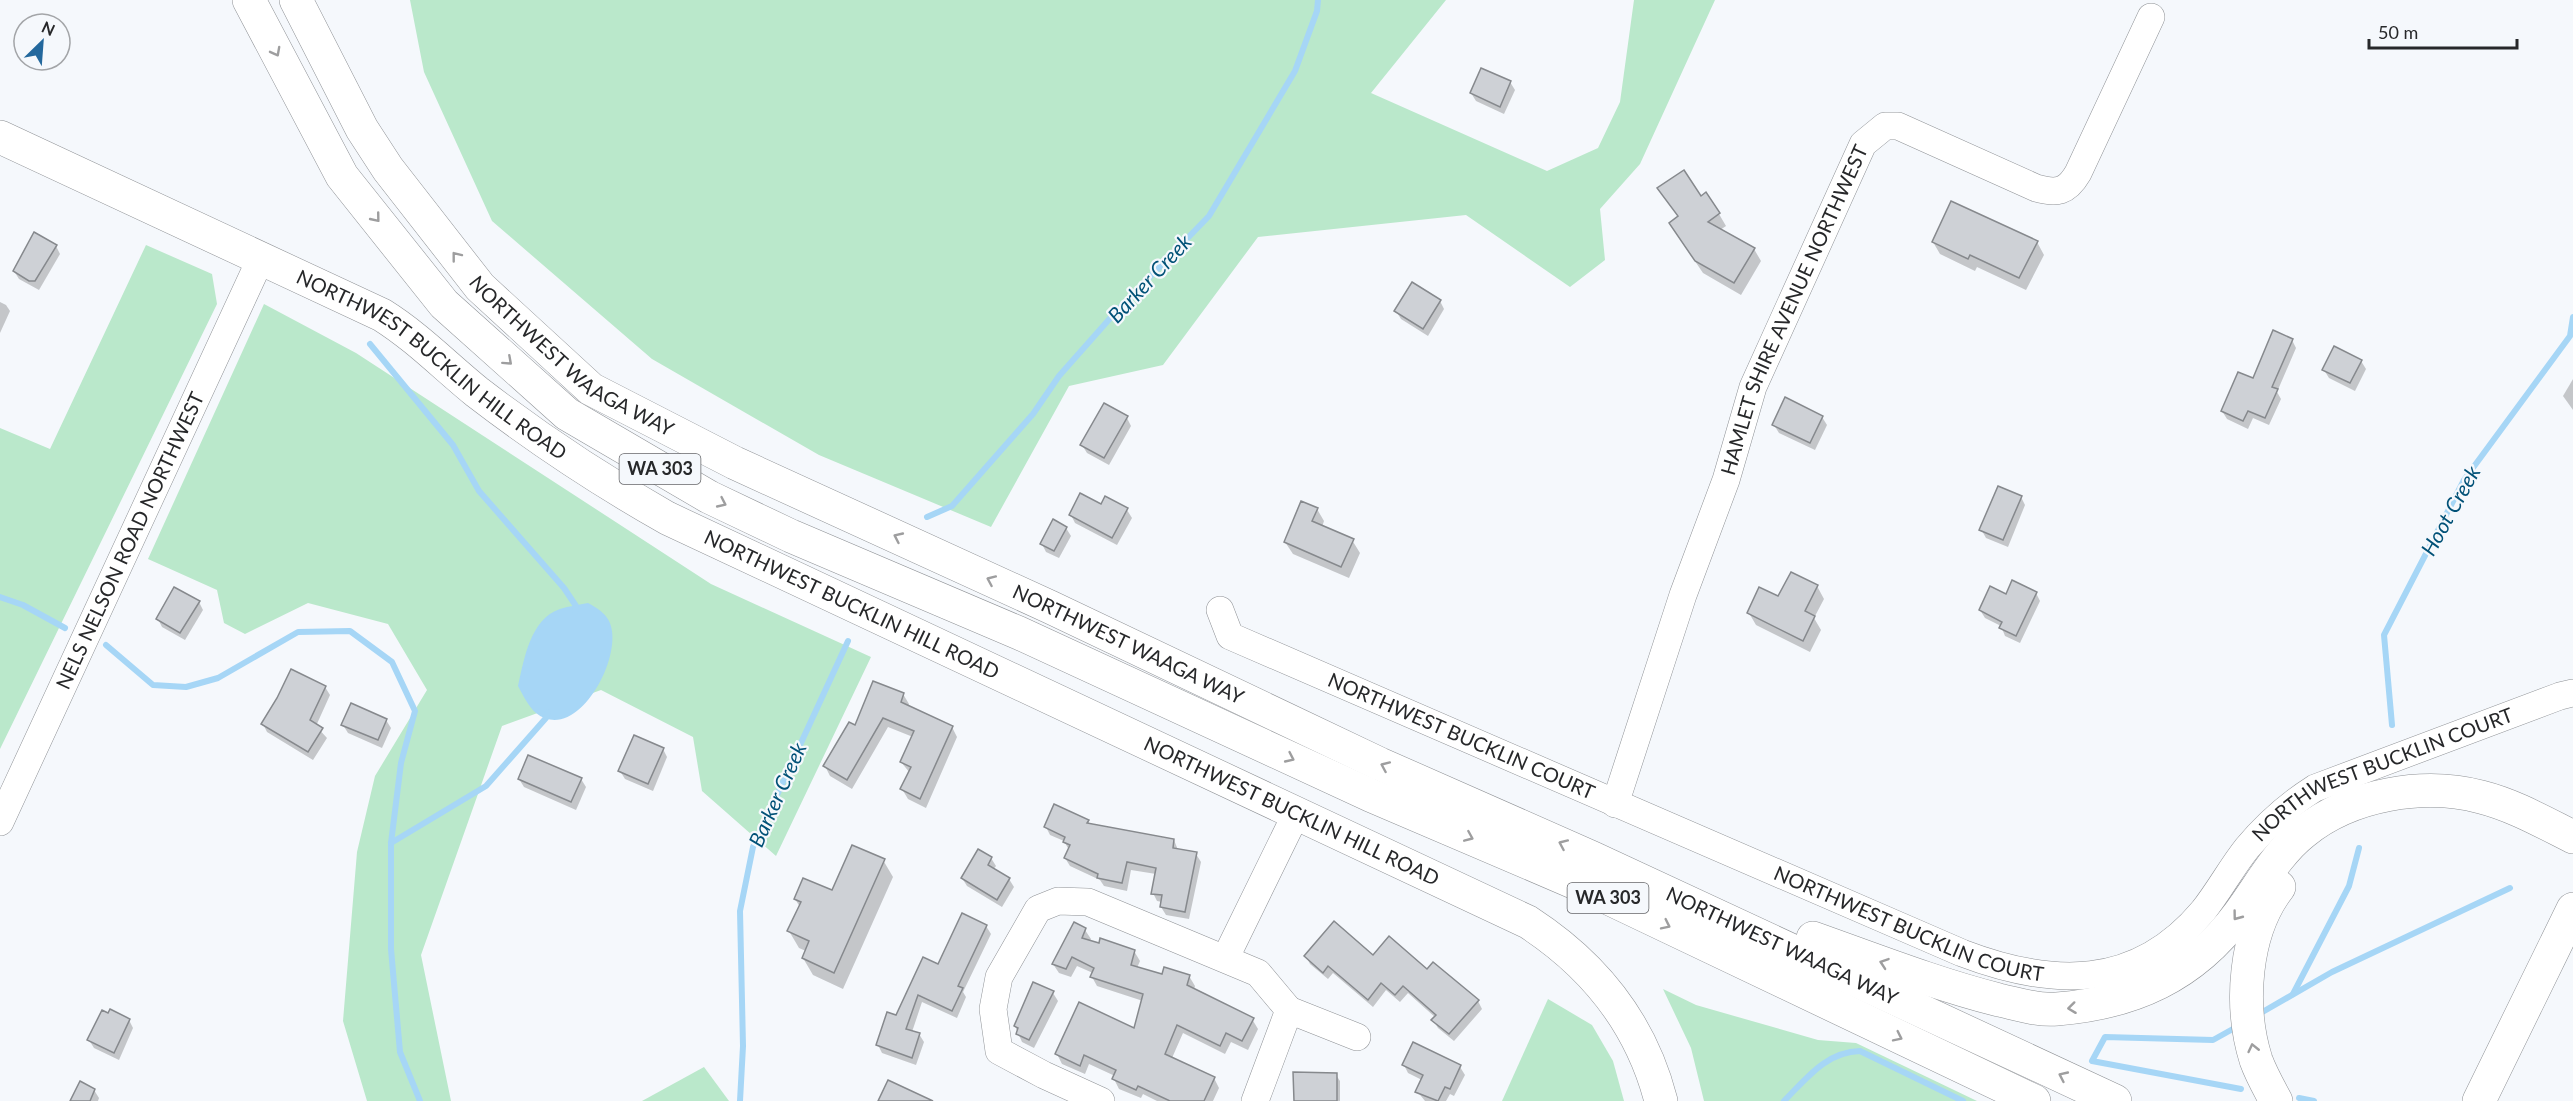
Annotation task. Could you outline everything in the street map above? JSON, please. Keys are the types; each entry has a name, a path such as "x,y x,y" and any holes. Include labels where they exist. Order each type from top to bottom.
{"main road":[{"name":"NORTHWEST WAAGA WAY","path":"249,0 342,176 444,304 567,414 709,497 791,536 1019,633 1370,795 1585,887 2034,1101"},
{"name":"NORTHWEST WAAGA WAY","path":"296,0 362,129 388,169 480,287 591,389 745,468 1050,607 1380,764 1616,869 2115,1101"},
{"path":"320,0 320,10 347,73 362,129"},
{"name":"NORTHWEST BUCKLIN HILL ROAD","path":"0,136 359,303 393,322 537,438 609,485 667,518 1497,906 1557,940 1602,984 1631,1026 1648,1061 1661,1101"},
{"path":"1616,869 1973,993 2054,1010 2120,1000 2151,988 2188,965 2218,941 2267,873 2303,832 2339,811 2388,795 2429,791 2481,797 2522,812 2573,837"},
{"path":"2277,1101 2256,1061 2246,1015 2251,958 2255,934 2271,898 2304,856 2348,824 2393,811 2431,810 2477,815 2520,828 2573,857"},
{"path":"2480,1101 2573,909"},
{"path":"1974,1073 2022,1101"}],"street":[{"name":"HAMLET SHIRE AVENUE NORTHWEST","path":"1615,804 1683,595 1726,480 1753,387 1863,144 1885,126 1898,126 2036,188 2050,192 2062,192 2072,184 2078,173 2151,16"},
{"name":"NELS NELSON ROAD NORTHWEST","path":"0,822 261,258"},
{"name":"NORTHWEST BUCKLIN COURT","path":"1220,610 1230,636 1615,804 1999,967 2046,976 2096,975 2155,953 2176,938 2203,910 2260,834 2281,813 2315,788 2573,693"},
{"path":"1226,957 1297,812"},
{"path":"1101,1101 999,1051 993,1009 999,976 1038,909 1058,901 1088,902 1226,957 1258,973 1289,1010 1357,1037"},
{"path":"1255,1101 1289,1010"}],"green space":[{"path":"410,0 1446,0 1371,93 1547,171 1598,148 1620,102 1634,0 1715,0 1640,164 1600,209 1605,260 1570,287 1466,215 1258,237 1163,365 1069,386 991,527 819,455 652,359 492,221 424,72"},
{"path":"146,245 212,274 217,304 0,749 0,428 50,449"},
{"path":"264,304 356,353 711,584 871,657 776,856 702,791 693,737 601,690 502,726 421,955 451,1101 367,1101 343,1021 357,852 375,776 427,690 388,624 308,603 245,634 224,623 217,590 148,559"},
{"path":"1663,989 1696,1005 1818,1040 1856,1043 1977,1101 1704,1101 1691,1048"},
{"path":"1548,999 1592,1025 1613,1061 1624,1101 1502,1101"},
{"path":"704,1067 729,1101 642,1101"}],"water":[{"path":"588,603 603,613 609,621 612,636 611,654 594,692 582,707 567,717 552,720 533,710 518,686 526,653 535,631 550,614 563,608"}],"building":[{"path":"1481,68 1511,81 1500,107 1470,93"},
{"path":"1684,170 1701,196 1706,192 1720,213 1708,222 1755,248 1734,283 1695,261 1669,223 1678,216 1657,188"},
{"path":"1951,201 2038,241 2019,278 1970,255 1968,259 1932,242"},
{"path":"34,232 57,245 35,281 29,281 13,271"},
{"path":"1412,282 1441,300 1423,329 1394,311"},
{"path":"2273,330 2293,339 2272,387 2278,389 2265,418 2248,411 2243,421 2221,411 2238,372 2253,378"},
{"path":"2334,346 2362,360 2350,383 2322,370"},
{"path":"1785,397 1823,416 1810,443 1772,425"},
{"path":"1104,403 1128,416 1104,458 1080,445"},
{"path":"1998,486 2022,496 2003,540 1979,530"},
{"path":"1080,493 1101,504 1105,496 1128,508 1112,538 1069,515"},
{"path":"1301,501 1318,508 1312,521 1354,539 1341,567 1284,542"},
{"path":"1053,519 1067,527 1054,551 1040,544"},
{"path":"1791,572 1818,585 1805,611 1815,616 1803,641 1747,613 1759,587 1778,596"},
{"path":"2012,580 2037,592 2016,636 1999,628 2002,622 1979,610 1990,586 2006,594"},
{"path":"174,587 200,601 180,633 156,619"},
{"path":"291,669 326,686 310,720 323,728 308,752 261,724"},
{"path":"873,681 904,693 901,702 953,726 920,799 900,789 911,767 900,762 914,731 883,718 847,780 823,766 849,722 855,725"},
{"path":"351,703 387,719 378,740 341,725"},
{"path":"634,735 664,748 648,784 618,771"},
{"path":"528,755 582,778 571,802 518,779"},
{"path":"1054,804 1089,820 1087,823 1174,839 1173,848 1197,852 1185,912 1160,907 1162,895 1151,894 1156,868 1127,862 1122,883 1097,878 1098,874 1064,858 1070,845 1063,842 1065,837 1044,827"},
{"path":"852,845 885,859 834,973 802,958 809,941 787,931 801,902 794,899 803,878 832,890"},
{"path":"978,849 992,857 988,865 1010,878 997,900 961,878"},
{"path":"962,913 987,925 958,986 963,988 952,1011 918,995 906,1029 920,1033 912,1058 876,1045 887,1012 896,1015 923,957 938,964"},
{"path":"1334,921 1373,955 1389,936 1427,969 1433,962 1479,1000 1449,1034 1431,1020 1436,1015 1403,986 1395,995 1381,983 1368,1000 1328,966 1323,973 1304,956"},
{"path":"1074,922 1086,928 1082,938 1099,943 1100,938 1135,950 1131,965 1162,974 1164,967 1190,975 1187,985 1254,1018 1242,1041 1226,1033 1220,1046 1177,1025 1165,1054 1215,1077 1204,1101 1170,1101 1138,1086 1136,1090 1112,1079 1116,1070 1084,1055 1080,1066 1055,1054 1079,1002 1134,1028 1143,994 1090,977 1094,968 1072,957 1066,969 1052,964"},
{"path":"1033,982 1054,991 1029,1040 1016,1034 1018,1028 1014,1026"},
{"path":"110,1009 130,1019 114,1053 87,1040 102,1010 108,1013"},
{"path":"1413,1042 1461,1065 1450,1089 1445,1087 1438,1101 1415,1092 1423,1075 1402,1065"},
{"path":"1293,1072 1337,1073 1337,1101 1294,1101"},
{"path":"888,1080 933,1101 878,1101"},
{"path":"80,1081 95,1089 90,1101 70,1101"}],"waterway":[{"name":"Barker Creek","path":"927,517 952,506 1033,414 1059,376 1113,315 1209,216 1295,71 1317,11 1318,0"},
{"name":"Hoot Creek","path":"2392,725 2384,635 2464,480 2570,336 2573,317"},
{"path":"370,344 453,445 479,491 564,588 576,606 575,613"},
{"path":"0,597 23,605 65,628"},
{"path":"106,645 153,685 186,687 218,678 298,632 350,631 392,662 415,711 401,763 391,843 391,949 400,1052 420,1101"},
{"name":"Barker Creek","path":"740,1101 743,1046 740,911 753,847 848,641"},
{"path":"391,843 486,786 546,718 548,712"},
{"name":"Hoot Creek","path":"2293,994 2349,886 2359,848"},
{"path":"2259,1014 2332,972 2510,888"},
{"name":"Hoot Creek","path":"2240,1025 2213,1040 2105,1037 2092,1061 2241,1089"},
{"name":"Hoot Creek","path":"1784,1101 1809,1075 1827,1061 1848,1052 1860,1051 1963,1101"},
{"path":"2299,1098 2314,1101"}]}
